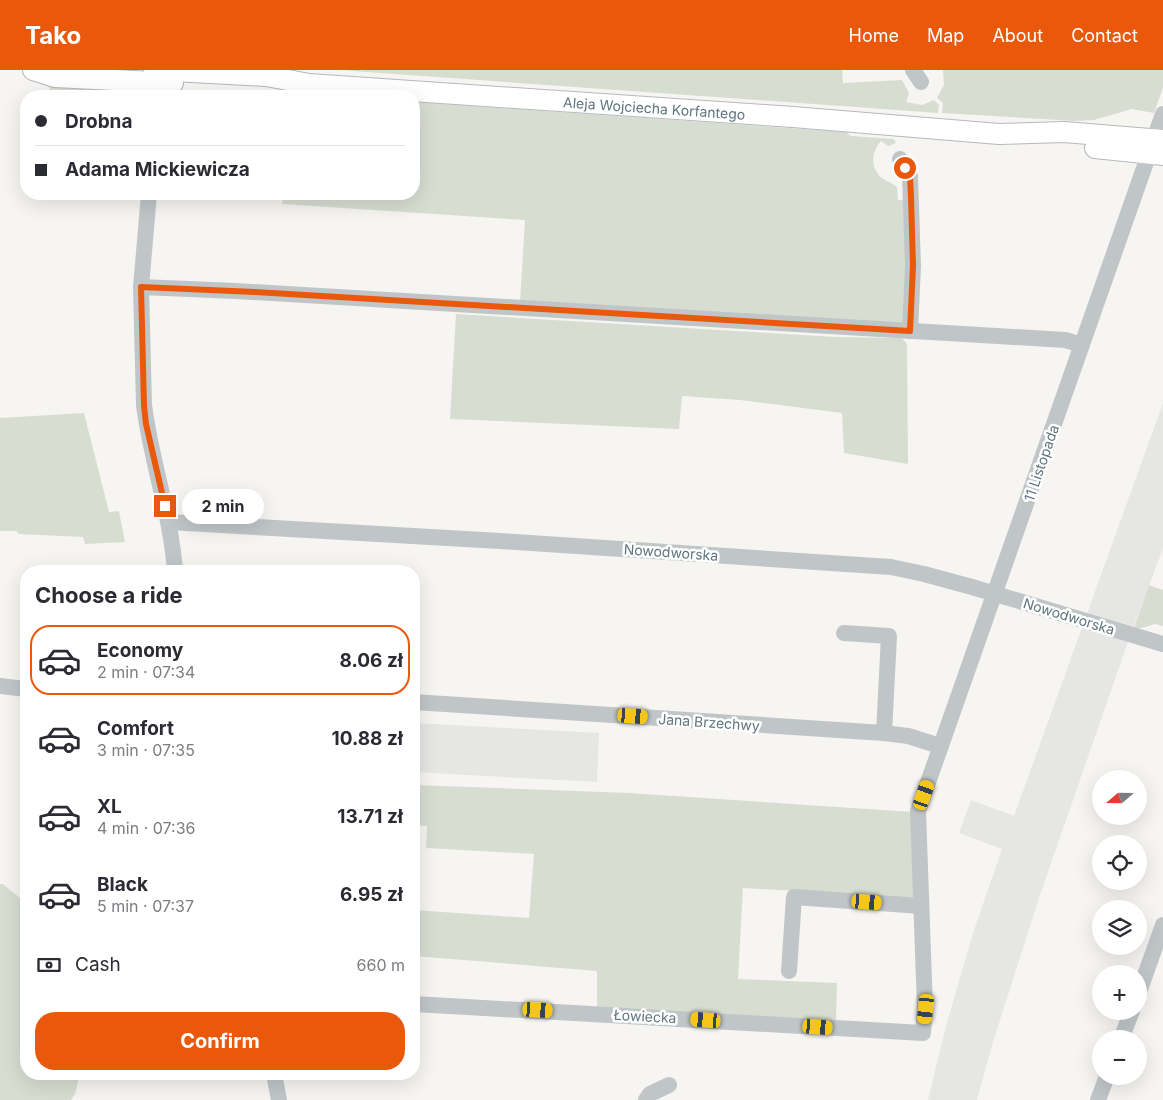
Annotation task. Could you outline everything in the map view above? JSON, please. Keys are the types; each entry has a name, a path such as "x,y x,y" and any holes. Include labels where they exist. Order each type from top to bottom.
{"main road":[{"name":"Aleja Wojciecha Korfantego","path":"33,70 55,77 266,76 309,84 397,90"},
{"name":"Aleja Wojciecha Korfantego","path":"420,92 793,117 999,134 1064,132 1158,147"}],"street":[{"name":"11 Listopada","path":"918,811 1082,345 1158,147 1163,114"},
{"path":"900,159 910,176 913,266 910,331"},
{"path":"148,200 141,287 144,406 146,424 169,522 175,565"},
{"path":"141,287 1065,340 1082,345"},
{"name":"Nowodworska","path":"169,522 867,564 912,571 1163,644"},
{"path":"844,633 889,636 884,733"},
{"path":"0,686 20,688"},
{"name":"Jana Brzechwy","path":"420,702 884,733 908,736 940,746"},
{"name":"Łowiecka","path":"420,1004 923,1033 926,1009 918,811"},
{"path":"789,971 794,896 921,906"},
{"path":"1147,970 1163,925"},
{"path":"275,1080 279,1100"},
{"path":"646,1100 650,1094 669,1085"},
{"path":"1098,1100 1104,1085"}],"shaded area":[{"path":"339,70 842,70 843,83 902,80 909,93 906,102 922,105 934,100 939,105 938,113"},
{"path":"943,70 1163,70 1163,88 1154,113 1132,109 1094,120 1075,121 942,113 943,103 937,98 944,85"},
{"path":"49,84 137,90 50,90"},
{"path":"420,102 846,132 851,136 894,139 896,143 888,146 881,141 875,150 873,160 878,174 897,187 898,200 906,200 905,322 899,326 520,303 525,220 282,204 282,200 420,200"},
{"path":"456,314 835,337 902,338 907,344 908,464 844,453 842,413 740,400 682,396 679,429 450,419"},
{"path":"1163,403 1163,548 1129,639 1040,895 993,1042 977,1100 928,1100 946,1026 973,933 1002,849 959,833 971,800 1014,816"},
{"path":"84,413 109,512 119,511 125,542 85,544 83,537 19,534 16,531 0,531 0,418"},
{"path":"1149,585 1163,590 1163,626 1155,624 1138,629 1134,628"},
{"path":"420,723 599,733 597,782 420,772"},
{"path":"420,785 629,793 913,812 914,898 743,888 738,979 837,983 836,1020 597,1009 597,971 420,956 420,910 529,918 534,854 426,848 427,826 420,825"},
{"path":"0,884 3,884 20,898 20,1080 78,1080 75,1094 71,1100 0,1100"}],"route":[{"path":"165,506 146,424 144,406 141,287 255,292 910,331 913,266 911,197 910,176 905,168"}]}
